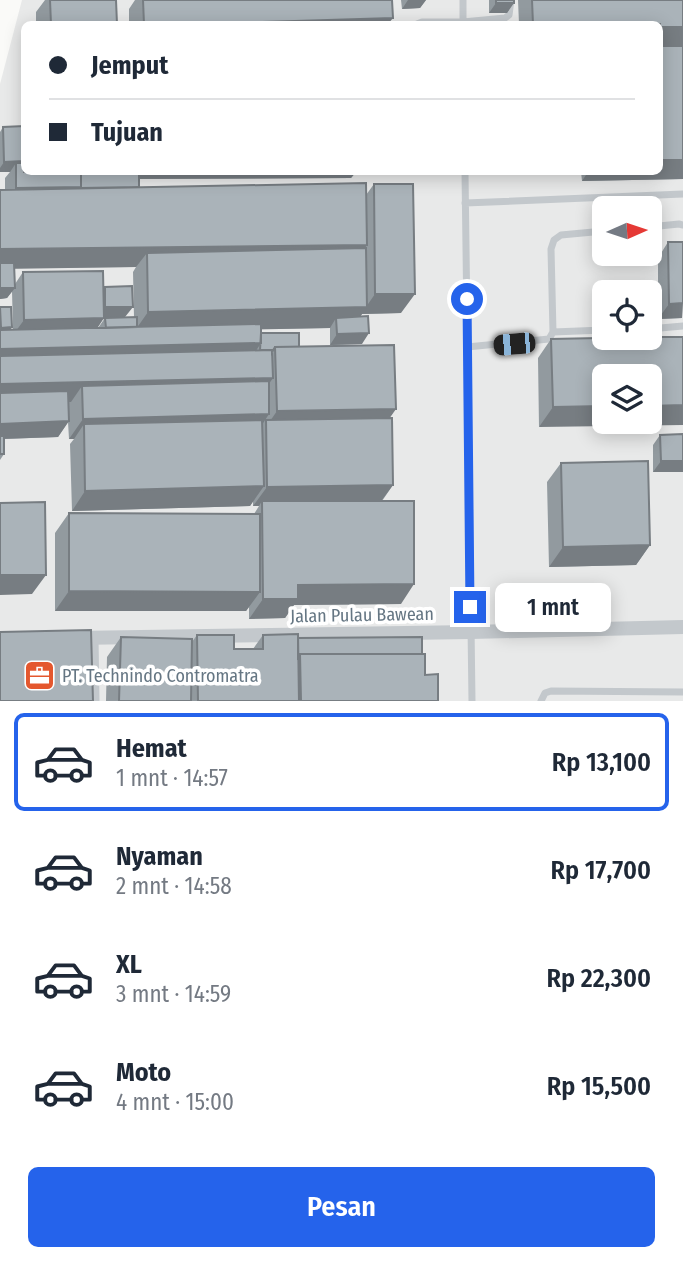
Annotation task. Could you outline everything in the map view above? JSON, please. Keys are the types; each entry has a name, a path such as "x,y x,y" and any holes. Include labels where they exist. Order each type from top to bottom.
{"street":[{"name":"Jalan Pulau Bawean","path":"54,638 683,627"}],"lane":[{"path":"463,0 463,21"},
{"path":"480,21 505,18 509,15 511,0"},
{"path":"465,175 472,701"},
{"path":"465,203 683,194"},
{"path":"662,226 683,225"},
{"path":"467,347 549,340 553,332 551,249 554,240 561,235 592,232"},
{"path":"662,328 683,326"},
{"path":"553,332 592,330"},
{"path":"95,638 96,701"},
{"path":"541,701 545,693 551,691 683,691"}],"shaded area":[{"path":"22,0 683,0 683,701 0,701 0,84"}],"building":[{"path":"50,0 116,0 117,21 51,21"},
{"path":"143,0 392,0 393,18 294,21 144,21"},
{"path":"496,0 514,0 514,3 496,3"},
{"path":"532,0 683,0 683,27 663,27 663,21 533,21"},
{"path":"663,46 683,46 683,160 663,160"},
{"path":"21,126 21,161 4,162 3,127"},
{"path":"16,163 21,163 21,175 81,175 81,187 16,188"},
{"path":"81,175 139,175 139,187 81,188"},
{"path":"366,183 367,245 0,249 0,190"},
{"path":"374,184 413,184 415,294 375,294"},
{"path":"668,242 683,242 683,303 669,304"},
{"path":"366,248 367,307 148,312 147,253"},
{"path":"0,263 14,263 15,288 0,288"},
{"path":"103,271 104,318 24,320 23,272"},
{"path":"132,286 133,307 105,307 105,287"},
{"path":"0,307 11,307 12,327 1,328"},
{"path":"368,316 369,333 337,334 336,318"},
{"path":"137,317 137,327 106,328 105,318"},
{"path":"261,324 261,343 0,349 0,330"},
{"path":"261,333 299,333 299,347 275,347 272,352 260,350"},
{"path":"662,337 683,337 683,405 662,406 662,364 592,364 592,406 553,407 551,339 592,338 592,350 662,350"},
{"path":"394,345 396,409 277,411 275,347"},
{"path":"272,350 273,378 0,384 0,356"},
{"path":"269,381 269,414 83,419 82,386"},
{"path":"68,391 69,421 0,424 0,393"},
{"path":"392,418 393,485 267,487 266,420"},
{"path":"262,420 264,486 85,491 84,424"},
{"path":"683,434 683,461 661,461 660,435"},
{"path":"0,436 4,436 4,454 0,454"},
{"path":"648,461 650,545 563,547 561,463"},
{"path":"262,501 414,501 414,584 298,585 298,599 263,599"},
{"path":"45,502 46,575 0,575 0,503"},
{"path":"69,513 260,514 260,592 69,591"},
{"name":"PT. Technindo Contromatra","path":"91,630 93,701 0,701 0,632"},
{"path":"298,634 299,701 198,701 197,635 234,635 234,649 263,649 263,635"},
{"path":"121,637 192,639 191,701 119,701"},
{"path":"422,637 422,654 300,654 298,657 298,638"},
{"path":"300,654 425,654 425,675 438,674 438,701 301,701"}],"place":[{"name":"PT. Technindo Contromatra","path":"39,676"}],"route":[{"path":"467,299 470,607"}]}
